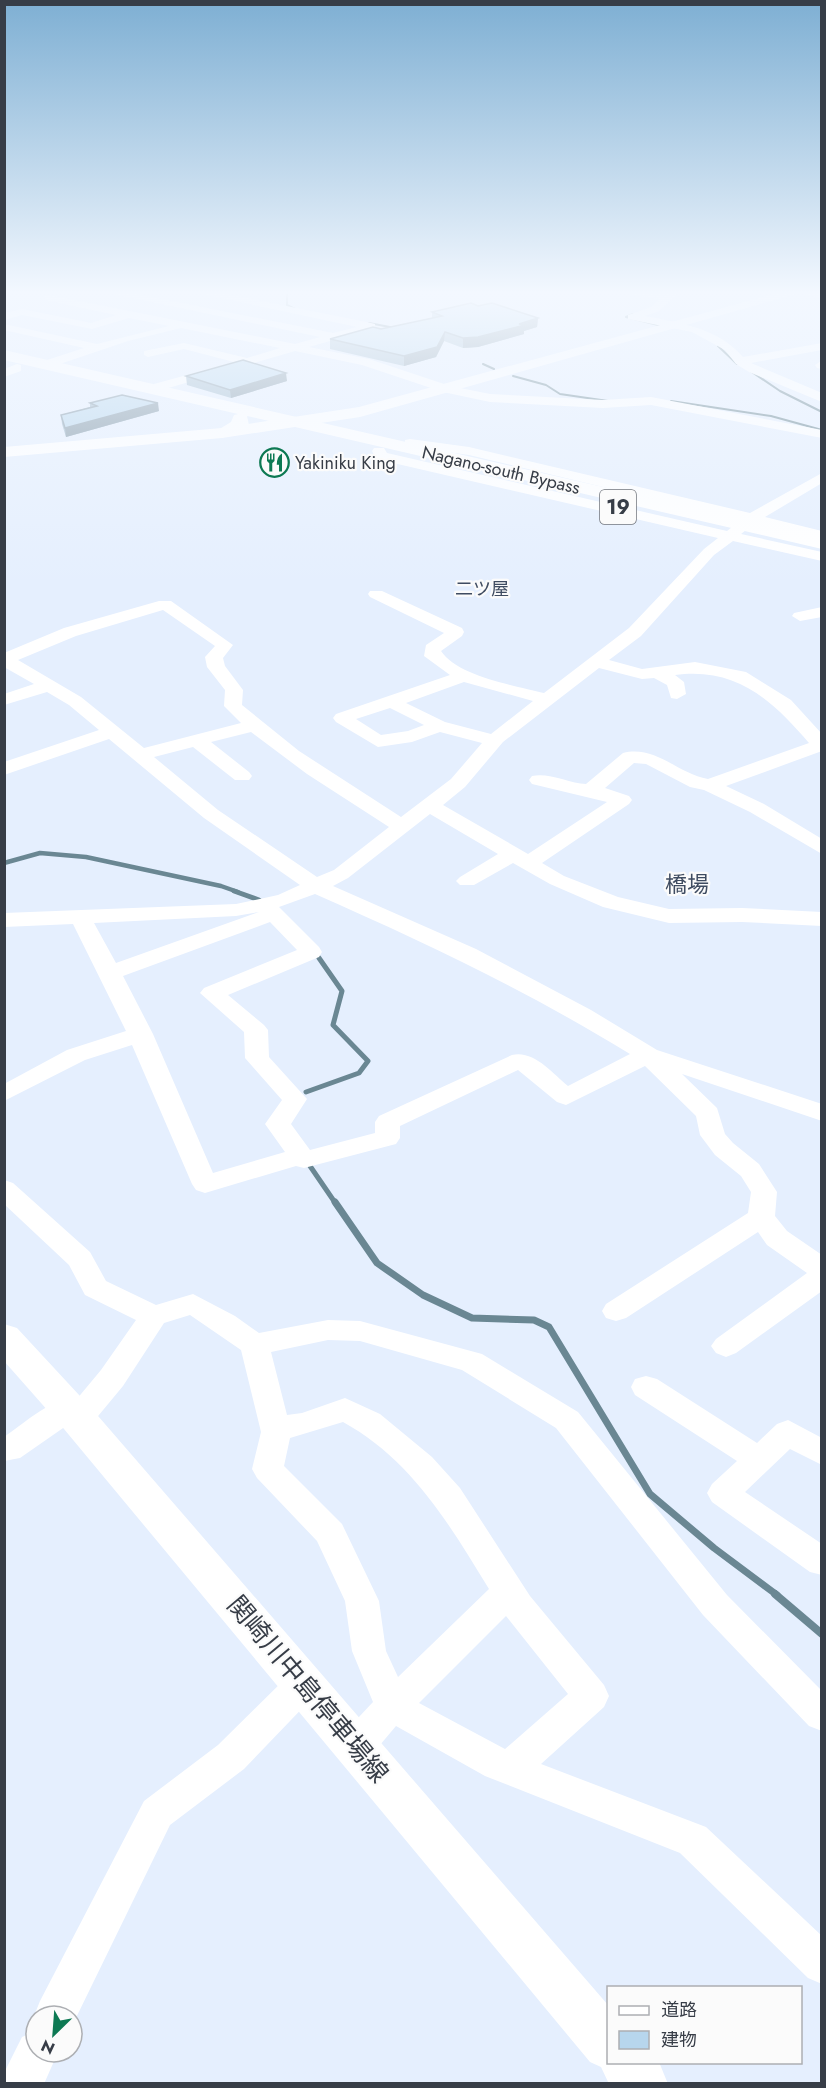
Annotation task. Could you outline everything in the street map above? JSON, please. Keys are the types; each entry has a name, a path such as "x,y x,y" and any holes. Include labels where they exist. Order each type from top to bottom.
{"highway":[{"name":"19","path":"119,389 276,427 550,475 732,518 820,546"},
{"name":"Nagano-south Bypass","path":"143,389 623,498 820,546"},
{"name":"19","path":"169,389 344,428 392,448 820,546"},
{"path":"344,428 342,421 360,412"},
{"path":"222,433 240,425 240,419"}],"main road":[{"path":"4,452 276,427 360,412 445,389"},
{"name":"関崎川中島停車場線","path":"4,1337 73,1414 607,2042"},
{"path":"626,2064 642,2084"}],"street":[{"path":"449,389 519,402 603,404 651,401 822,434"},
{"path":"803,389 822,398"},
{"path":"433,444 754,517 820,546 729,536 381,456 392,448 433,444"},
{"path":"111,972 269,909 341,874 458,783 495,741 545,699 635,632 709,552 754,517 822,477"},
{"path":"803,487 822,492"},
{"path":"376,594 401,608 456,632 432,649 433,656 447,662 465,676 545,699"},
{"path":"5,659 70,632 165,604 225,645 214,657 216,668 234,690 232,706 254,726 313,769 400,826"},
{"path":"800,616 822,612"},
{"path":"5,659 75,701 211,814 316,886 468,954 583,1015 648,1055 708,1114 713,1135 724,1149 750,1170 764,1192 761,1217 777,1238 822,1269"},
{"path":"596,662 642,674 696,667 740,676 785,704 820,743 709,785"},
{"path":"656,672 675,682 677,693"},
{"path":"440,726 412,736 378,741 342,718 465,676"},
{"path":"4,700 50,685"},
{"path":"391,702 440,726 495,741"},
{"path":"140,755 195,739 254,726"},
{"path":"4,770 112,732"},
{"path":"195,739 242,776"},
{"path":"591,790 630,757 650,759 697,783 709,785 757,808 822,848"},
{"path":"467,880 572,836 621,800 591,790 570,789 539,780"},
{"path":"429,805 557,880 611,902 669,916 742,915 822,920"},
{"path":"4,921 269,909 311,952 212,993 256,1030 257,1058 295,1099 278,1124 303,1160 387,1138 388,1122 441,1095 521,1060 566,1096 648,1055 822,1113"},
{"path":"80,917 111,972 141,1034 205,1184 301,1156"},
{"path":"4,1094 76,1056 141,1034"},
{"path":"4,1189 80,1259 95,1288 154,1316"},
{"path":"615,1311 761,1217"},
{"path":"726,1346 822,1276"},
{"path":"4,1449 9,1450 73,1414 112,1378 154,1316 193,1304 254,1345 276,1428 268,1469 330,1533 362,1601 369,1652 392,1706 510,1768 693,1840 822,1964"},
{"path":"254,1345 328,1330 360,1331 472,1362 567,1420 715,1605 822,1715"},
{"path":"645,1388 758,1459"},
{"path":"276,1428 304,1424 345,1409 369,1422 421,1466 449,1497 509,1591 591,1696 510,1768"},
{"path":"822,1453 788,1432 723,1493 822,1562"},
{"path":"356,1746 392,1706 509,1591"},
{"path":"61,2004 157,1813 231,1757 303,1684"},
{"path":"21,2084 31,2064"}],"building":[{"path":"122,395 158,403 65,428 61,415 97,406 90,403"}],"waterway":[{"path":"553,389 560,394 608,401"},
{"path":"778,389 822,412"},
{"path":"671,401 771,416 822,430"},
{"path":"4,863 40,853 86,857 221,886 238,892"},
{"path":"234,891 259,900"},
{"path":"306,1092 359,1073 368,1061 333,1025 342,991 319,958"},
{"path":"310,1166 336,1204"},
{"path":"335,1202 377,1263 423,1295 472,1318 534,1320 549,1327 650,1494 714,1548 777,1595"},
{"path":"775,1594 822,1634"}],"place":[{"name":"Yakiniku King","path":"274,463"}],"district":[{"name":"二ツ屋","path":"482,589"},
{"name":"橋場","path":"687,884"}]}
